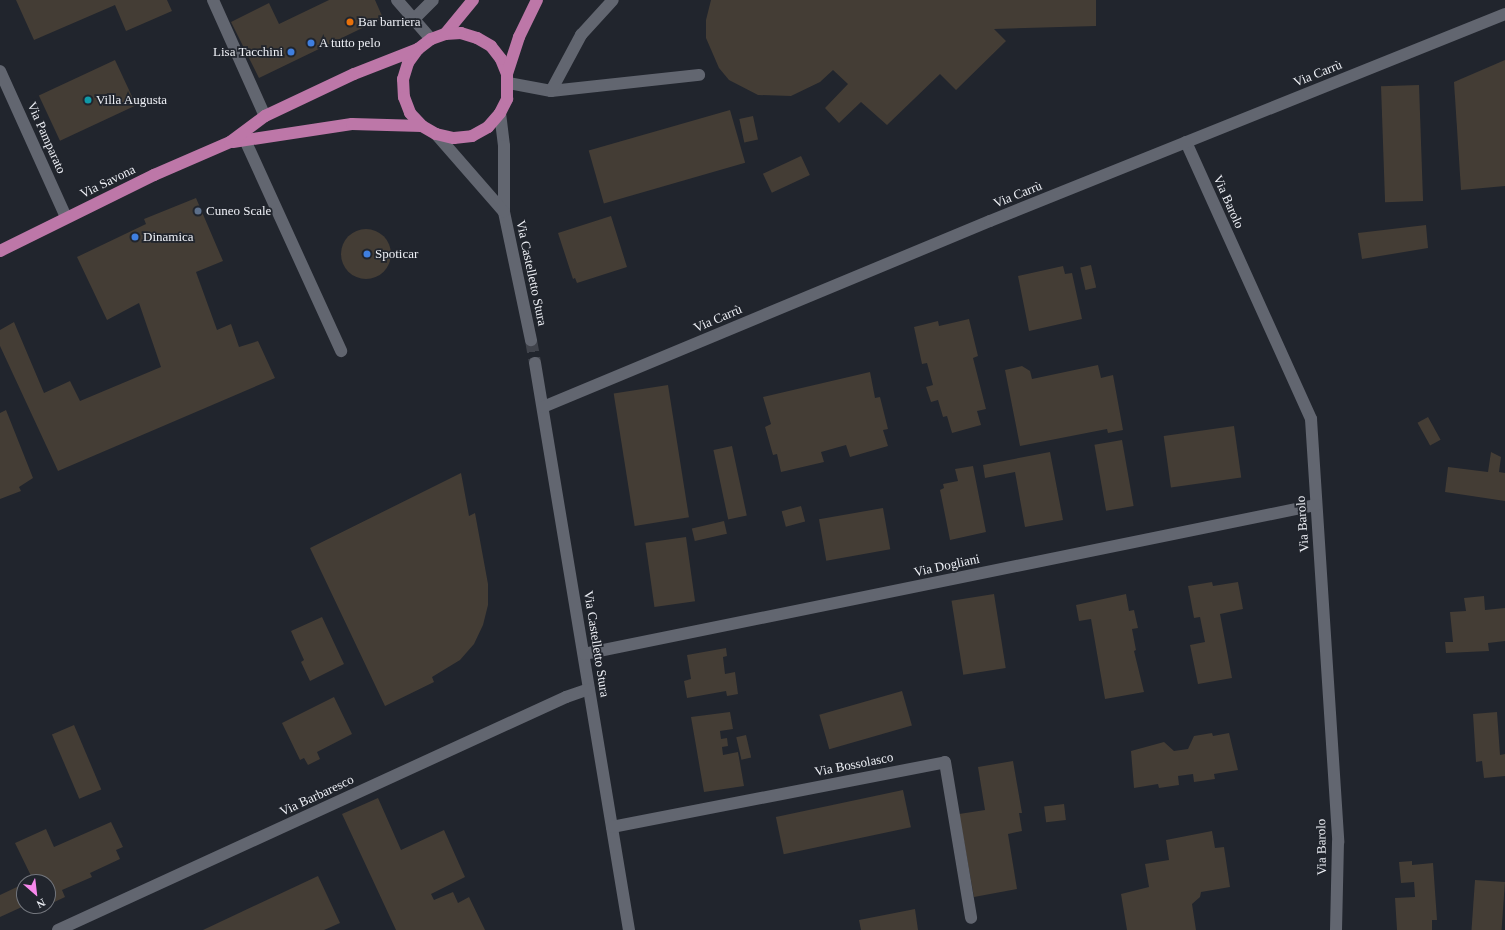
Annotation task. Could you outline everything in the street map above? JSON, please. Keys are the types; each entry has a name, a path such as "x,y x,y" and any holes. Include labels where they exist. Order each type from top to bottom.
{"main road":[{"path":"445,34 473,0"},
{"path":"508,79 501,59 491,46 477,38 461,33 445,34 431,39 418,49 408,63 403,79 404,97 408,107 422,126 436,134 454,138 472,136 488,127 500,113 506,99 508,79 519,37 537,0"},
{"name":"Via Savona","path":"0,251 66,218 230,142 265,116 354,74 418,49"},
{"name":"Via Savona","path":"230,142 352,124 422,126"}],"street":[{"path":"213,0 265,116"},
{"path":"397,0 431,39"},
{"path":"413,20 433,0"},
{"path":"551,90 581,35 613,0"},
{"name":"Via Carrù","path":"543,407 1186,142 1505,14"},
{"name":"Via Pamparato","path":"0,71 66,218"},
{"path":"508,79 551,90 699,75"},
{"name":"Via Castelletto Stura","path":"500,113 504,146 504,212 531,340"},
{"name":"Via Castelletto Stura","path":"436,134 504,212"},
{"path":"245,140 341,351"},
{"name":"Via Barolo","path":"1186,142 1311,419 1338,842 1336,930"},
{"name":"Via Castelletto Stura","path":"535,363 629,930"},
{"name":"Via Dogliani","path":"584,654 1316,505"},
{"name":"Via Barbaresco","path":"58,930 566,697 589,689"},
{"name":"Via Bossolasco","path":"612,827 945,762 971,918"}],"building":[{"path":"16,0 167,0 172,11 126,31 115,5 34,40"},
{"path":"329,0 375,0 383,18 259,78 231,22 269,3 279,24"},
{"path":"711,0 1096,0 1096,26 994,29 1006,41 956,90 940,74 887,125 861,102 839,123 825,108 848,84 833,70 820,82 791,96 758,95 729,80 719,68 706,38 706,20"},
{"name":"Villa Augusta","path":"115,60 136,105 60,141 39,95"},
{"path":"1505,60 1505,186 1461,190 1454,82"},
{"path":"1419,85 1423,201 1385,202 1381,86"},
{"path":"730,110 745,163 604,203 589,151"},
{"path":"753,116 758,139 744,142 739,119"},
{"path":"801,156 810,175 772,193 763,174"},
{"path":"196,198 223,261 196,272 217,330 231,324 239,347 258,341 275,378 58,471 0,346 0,330 14,322 44,393 70,381 80,401 161,367 139,303 107,320 77,257 146,224 144,219"},
{"path":"611,216 627,267 577,283 575,278 573,279 558,233"},
{"path":"1426,225 1428,248 1362,259 1358,233"},
{"path":"366,229 375,231 384,236 389,245 391,254 389,263 384,272 375,277 366,279 357,277 348,272 343,263 341,254 343,245 348,236 357,231"},
{"path":"1091,265 1096,287 1085,290 1080,267"},
{"path":"1063,266 1065,274 1072,273 1082,319 1029,331 1018,276"},
{"path":"969,319 978,356 973,358 986,409 977,411 981,425 952,433 947,416 943,417 938,400 931,402 926,387 933,385 927,363 922,364 914,327 938,321 939,326"},
{"path":"1098,365 1101,378 1113,375 1123,430 1108,433 1107,429 1020,446 1005,370 1022,366 1030,371 1032,379"},
{"path":"870,372 875,398 880,397 888,429 883,430 888,446 850,457 846,445 821,452 824,462 781,472 777,454 773,455 765,427 771,424 763,397"},
{"path":"668,385 689,517 635,526 614,394"},
{"path":"6,410 33,478 19,487 21,491 0,499 0,413"},
{"path":"1428,417 1441,440 1430,446 1418,423"},
{"path":"1234,426 1241,477 1171,487 1164,436"},
{"path":"1122,440 1134,506 1106,511 1094,445"},
{"path":"732,446 747,515 728,519 713,450"},
{"path":"1050,452 1063,520 1025,527 1015,472 985,478 983,465"},
{"path":"1491,452 1501,457 1499,472 1505,473 1505,501 1445,492 1448,467 1488,472"},
{"path":"973,466 986,532 950,540 940,490 944,488 943,484 958,481 955,469"},
{"path":"461,473 469,516 475,513 488,584 488,605 483,625 474,644 460,660 432,677 434,682 385,706 310,548"},
{"path":"801,506 805,521 786,527 782,511"},
{"path":"883,508 890,549 826,561 819,519"},
{"path":"724,521 727,534 695,541 692,528"},
{"path":"686,537 695,601 654,607 645,543"},
{"path":"1212,582 1213,586 1238,582 1243,609 1220,614 1232,678 1198,684 1190,645 1205,642 1200,617 1194,618 1188,586"},
{"path":"994,594 1006,668 963,675 952,601"},
{"path":"1126,594 1129,611 1134,610 1138,628 1132,629 1136,650 1134,651 1144,692 1105,699 1091,619 1079,621 1076,605"},
{"path":"1484,596 1485,610 1505,608 1505,641 1488,643 1489,651 1446,653 1445,642 1453,642 1450,612 1466,611 1464,598"},
{"path":"322,617 344,664 310,681 301,662 304,660 291,631"},
{"path":"726,648 727,656 723,657 725,674 735,672 738,694 727,696 726,691 687,698 684,681 691,679 687,655"},
{"path":"902,691 912,726 829,749 819,715"},
{"path":"334,697 352,734 317,752 320,759 308,765 304,758 300,760 282,723"},
{"path":"730,712 733,729 720,731 721,739 727,738 728,746 722,747 723,755 738,752 744,786 704,792 691,717"},
{"path":"1497,712 1500,755 1505,754 1505,776 1484,778 1482,761 1476,762 1473,714"},
{"path":"74,725 101,789 79,799 52,734"},
{"path":"1212,733 1213,736 1229,733 1238,770 1214,774 1215,779 1194,782 1193,774 1178,776 1179,785 1159,788 1158,784 1134,788 1131,751 1164,742 1174,751 1188,749 1194,736"},
{"path":"746,735 751,757 741,760 736,737"},
{"path":"1013,761 1022,813 1019,813 1022,831 1008,834 1017,889 974,897 959,814 985,810 978,767"},
{"path":"903,790 911,827 784,854 776,817"},
{"path":"378,798 401,850 444,830 465,877 431,894 434,900 453,892 458,903 469,897 485,930 396,930 342,814"},
{"path":"1064,804 1066,820 1046,822 1044,806"},
{"path":"111,822 123,847 116,850 120,859 90,873 92,877 62,890 65,897 56,901 56,874 30,874 15,843 46,829 54,847"},
{"path":"1212,831 1215,848 1224,847 1230,887 1201,892 1200,897 1192,904 1196,930 1127,930 1121,894 1149,887 1145,864 1169,860 1166,840"},
{"path":"1412,861 1412,865 1433,863 1437,920 1432,920 1432,930 1397,930 1395,898 1415,897 1414,882 1401,883 1399,862"},
{"path":"318,876 340,923 324,930 203,930"},
{"path":"1475,880 1505,882 1502,930 1472,930"},
{"path":"16,887 16,910 0,917 0,895"},
{"path":"915,909 918,930 861,930 859,920"}],"tunnel":[{"path":"531,340 535,363"}],"place":[{"name":"Bar barriera","path":"350,22"},
{"name":"A tutto pelo","path":"311,43"},
{"name":"Lisa Tacchini","path":"291,52"},
{"name":"Villa Augusta","path":"88,100"},
{"name":"Cuneo Scale","path":"198,211"},
{"name":"Dinamica","path":"135,237"},
{"name":"Spoticar","path":"367,254"}]}
